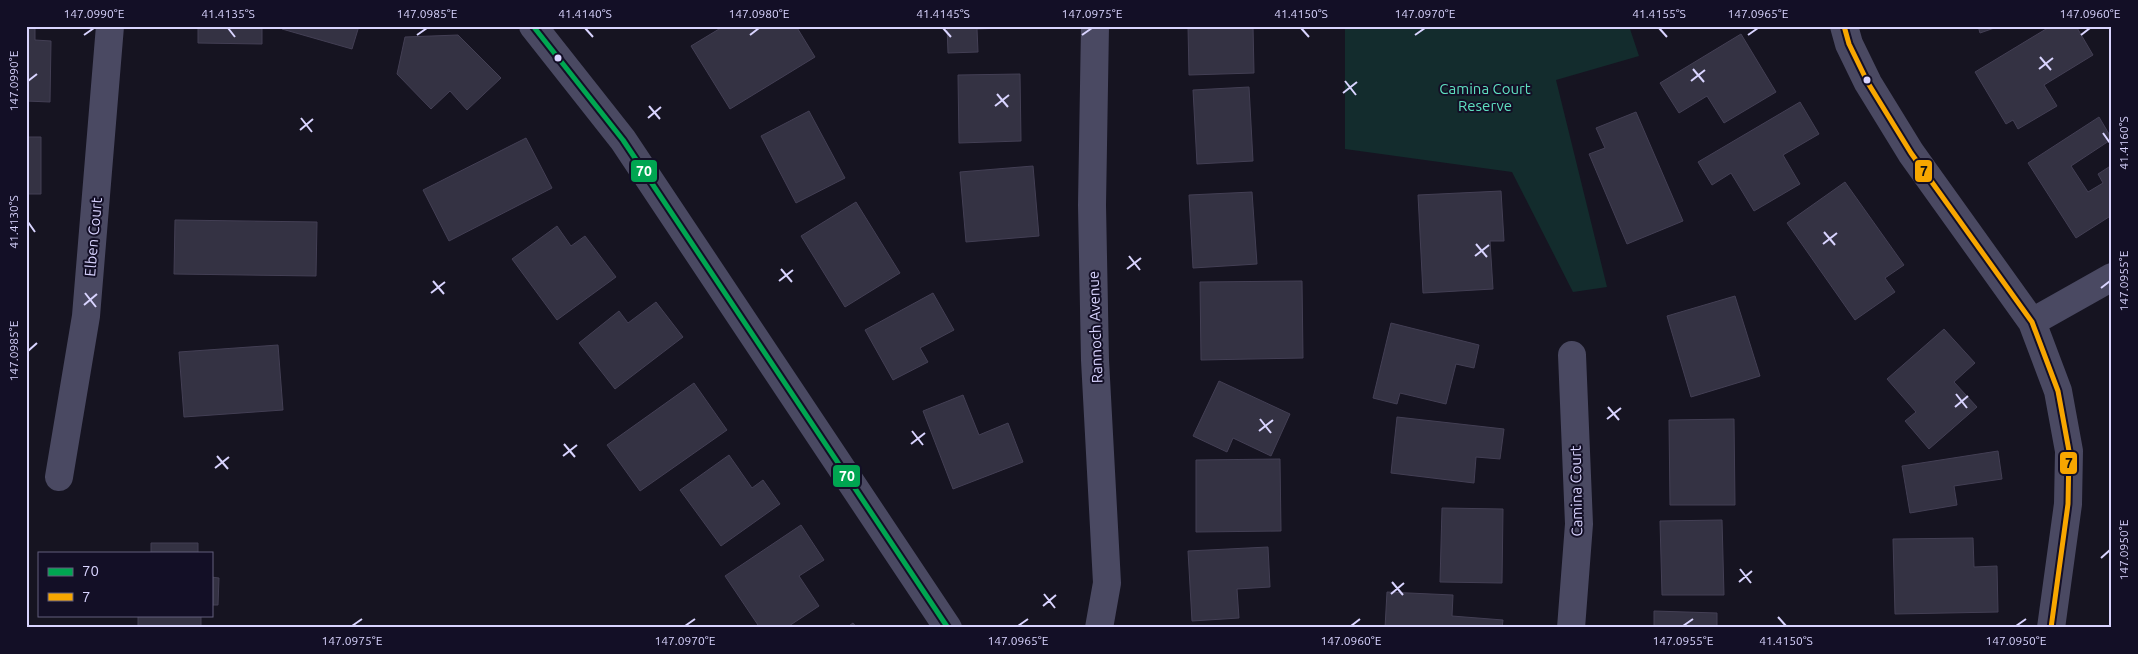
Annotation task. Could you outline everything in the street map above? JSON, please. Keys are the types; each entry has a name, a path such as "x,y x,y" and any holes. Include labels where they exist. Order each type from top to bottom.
{"street":[{"name":"Elben Court","path":"59,477 86,316 110,26"},
{"path":"534,26 623,140 948,628"},
{"name":"Rannoch Avenue","path":"1096,26 1092,215 1095,360 1107,583 1099,628"},
{"path":"1844,26 1849,44 1868,83 1911,153 2032,322 2058,391 2069,451 2068,504 2051,628"},
{"path":"2032,322 2112,277"},
{"name":"Camina Court","path":"1571,628 1578,524 1572,355"}],"green space":[{"name":"Camina Court Reserve","path":"1345,26 1629,26 1639,56 1556,80 1607,287 1573,292 1512,172 1345,149"}],"building":[{"path":"26,26 35,26 35,40 51,41 50,102 26,101"},
{"path":"198,26 262,26 262,44 198,43"},
{"path":"282,26 359,26 352,49 282,29"},
{"path":"724,26 796,26 815,57 730,109 691,46"},
{"path":"947,26 1030,27 977,29 978,52 948,53"},
{"path":"1188,26 1253,26 1254,73 1189,75"},
{"path":"1978,26 2000,26 1980,33"},
{"path":"2051,26 2076,26 2093,55 2044,85 2057,106 2018,129 2013,120 2006,124 1975,72"},
{"path":"1741,34 1776,92 1724,123 1707,96 1679,113 1660,83"},
{"path":"458,35 501,78 467,110 450,91 431,109 397,74 405,37"},
{"path":"1020,74 1021,141 959,143 958,75"},
{"path":"1249,87 1253,161 1197,164 1193,90"},
{"path":"1800,102 1819,134 1783,155 1800,184 1754,211 1731,173 1712,185 1698,162"},
{"path":"809,111 845,178 796,203 761,136"},
{"path":"1636,112 1683,221 1627,244 1589,154 1605,148 1596,128"},
{"path":"2099,117 2112,139 2071,166 2088,192 2103,183 2098,174 2112,165 2112,215 2076,238 2028,163"},
{"path":"26,137 41,137 41,194 26,194"},
{"path":"526,138 552,188 449,241 423,190"},
{"path":"1033,166 1039,236 966,242 960,172"},
{"path":"1845,182 1904,265 1885,278 1895,292 1855,320 1787,223"},
{"path":"1501,191 1504,241 1490,241 1493,289 1423,293 1418,195"},
{"path":"1252,192 1257,264 1193,268 1189,195"},
{"path":"856,202 900,273 845,307 801,236"},
{"path":"175,220 317,222 316,276 174,274"},
{"path":"557,226 571,246 585,236 616,277 557,320 512,259"},
{"path":"1302,281 1303,358 1201,360 1200,282"},
{"path":"933,293 954,330 920,348 928,362 893,380 865,330"},
{"path":"1735,296 1760,376 1691,397 1667,316"},
{"path":"656,302 683,337 615,389 579,343 619,311 628,323"},
{"path":"1391,323 1479,345 1474,368 1456,364 1446,404 1400,393 1397,404 1373,398"},
{"path":"1944,329 1975,363 1954,382 1977,407 1929,449 1905,421 1916,412 1887,379"},
{"path":"278,345 283,410 184,417 179,352"},
{"path":"1219,381 1290,414 1271,456 1233,438 1227,452 1193,436"},
{"path":"694,383 727,430 640,491 607,445"},
{"path":"963,395 979,435 1008,423 1023,462 953,489 923,411"},
{"path":"1397,417 1504,429 1500,459 1476,457 1474,483 1391,473"},
{"path":"1734,419 1735,505 1670,505 1669,420"},
{"path":"1998,451 2002,479 1954,486 1957,505 1910,513 1902,466"},
{"path":"729,455 752,488 763,480 780,504 721,546 680,490"},
{"path":"1280,459 1281,531 1196,532 1196,460"},
{"path":"1442,508 1503,509 1502,583 1440,582"},
{"path":"1722,520 1724,595 1662,595 1660,521"},
{"path":"801,525 824,560 799,576 819,606 786,628 760,628 725,576"},
{"path":"1973,538 1974,567 1997,566 1998,612 1895,614 1893,539"},
{"path":"151,543 198,543 198,552 151,552"},
{"path":"1268,547 1270,587 1237,589 1239,618 1192,621 1188,551"},
{"path":"212,577 219,578 218,605 212,605"},
{"path":"1387,592 1453,595 1452,616 1503,620 1502,628 1385,628"},
{"path":"1654,611 1717,613 1717,628 1654,628"},
{"path":"138,616 201,616 201,628 138,628"},
{"path":"853,623 857,628 846,628"}],"transit line":[{"name":"70","path":"533,26 623,140 948,628"},
{"name":"7","path":"1844,26 1849,44 1868,83 1911,153 2032,322 2058,391 2069,451 2068,504 2051,628"}]}
